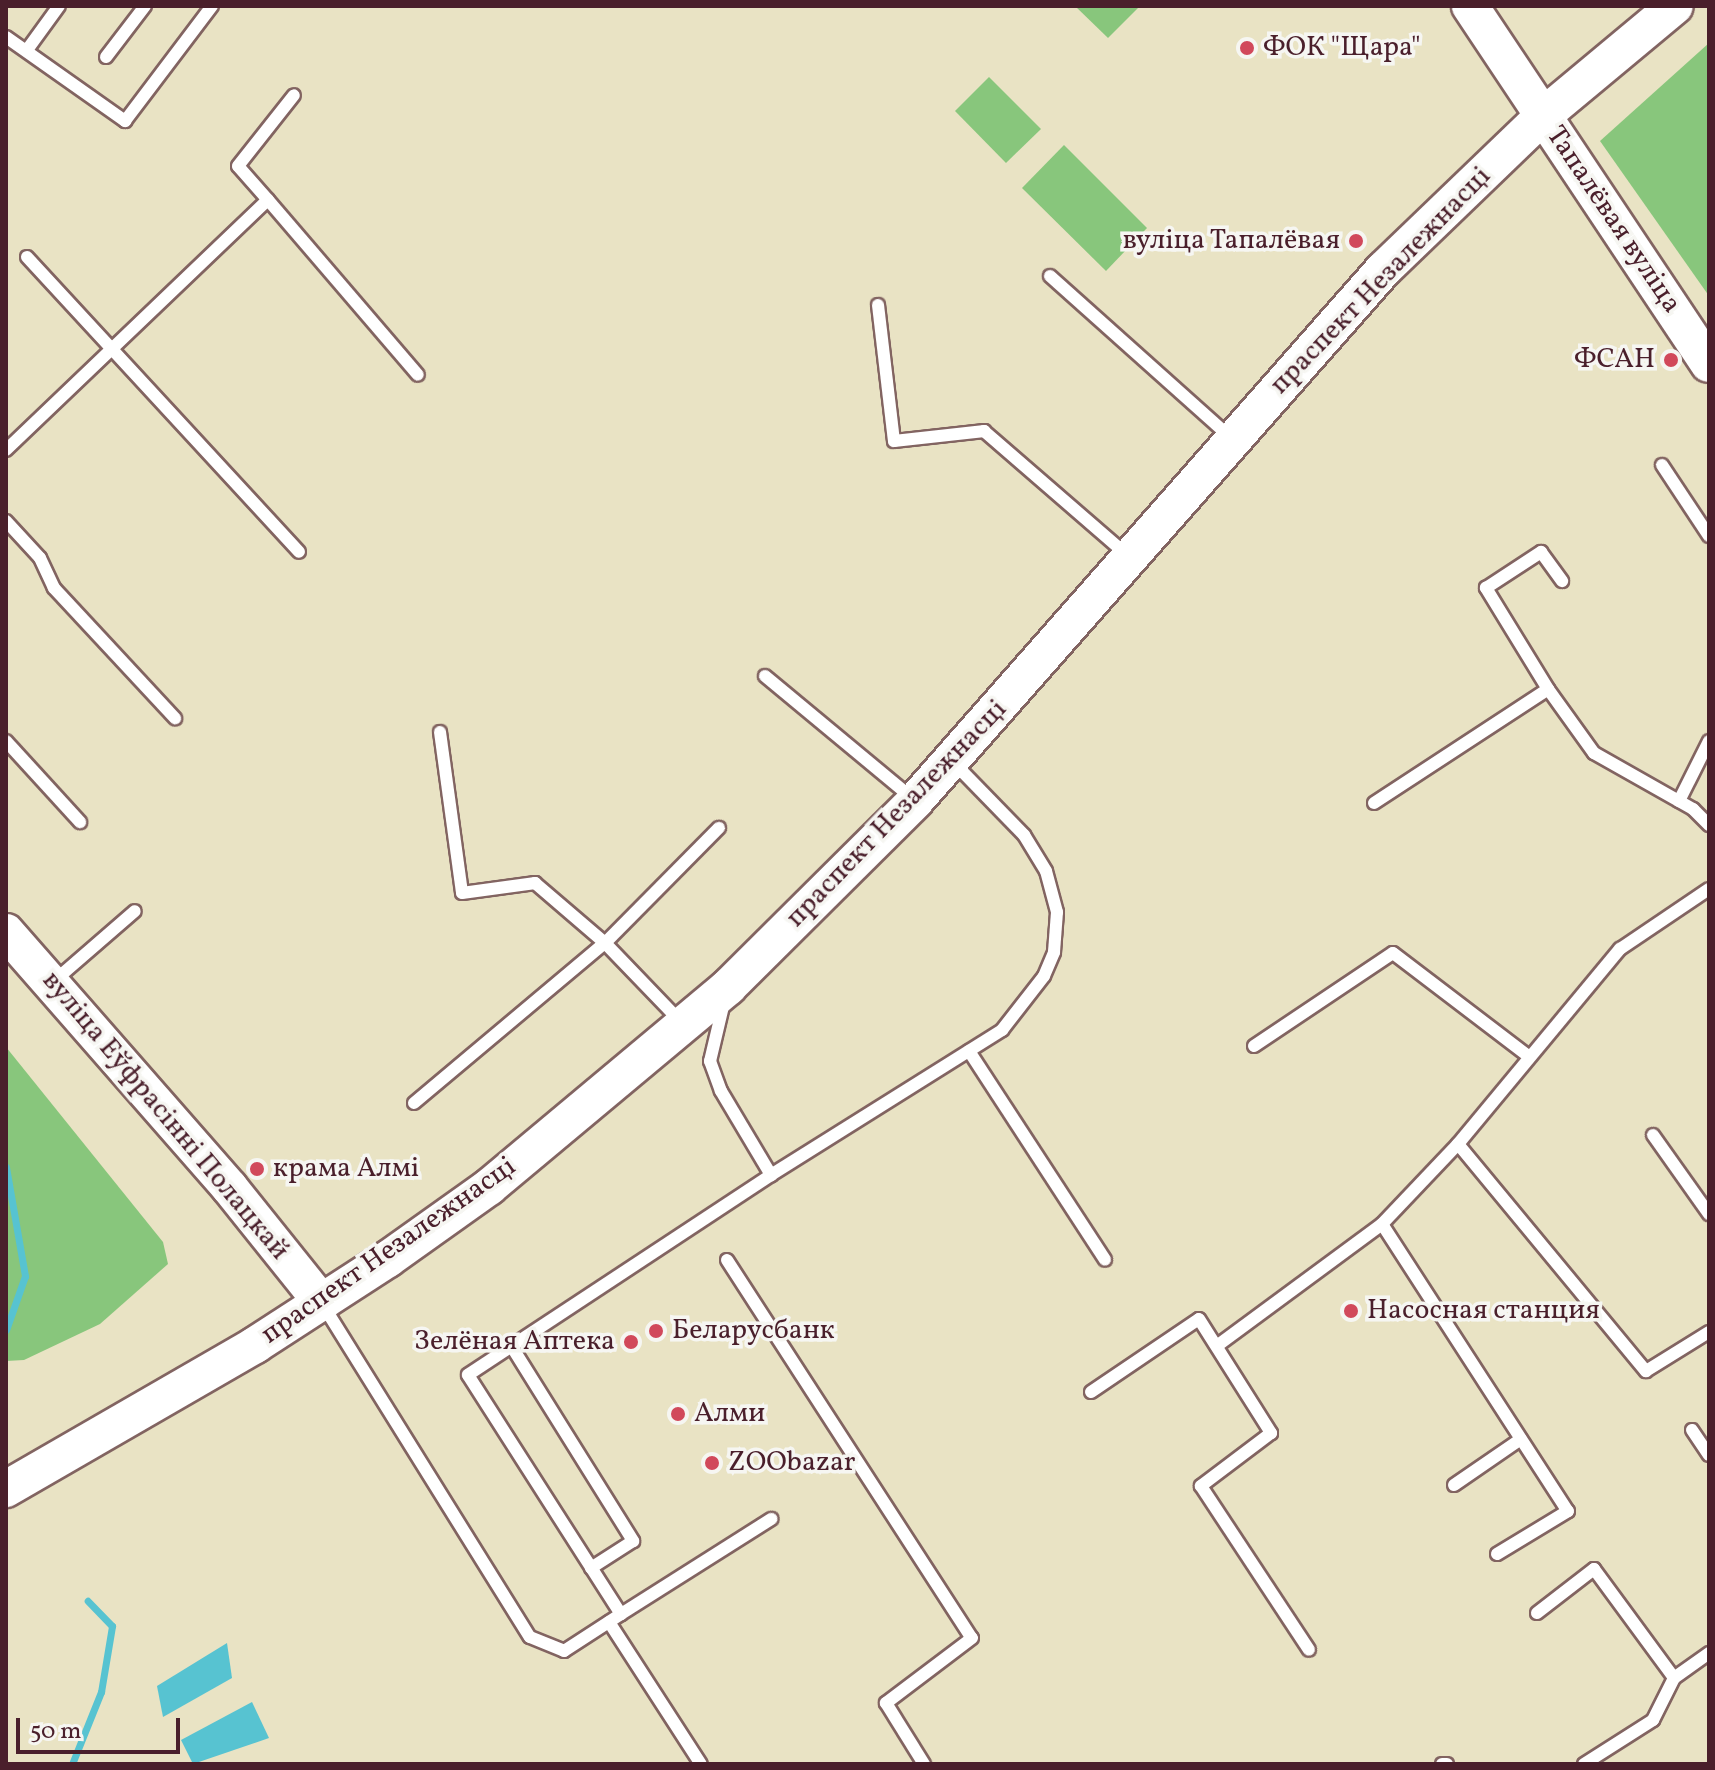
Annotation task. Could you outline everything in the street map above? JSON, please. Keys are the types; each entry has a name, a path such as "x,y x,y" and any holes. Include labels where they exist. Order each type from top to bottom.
{"main road":[{"name":"Тапалёвая вуліца","path":"1470,6 1709,364"},
{"name":"праспект Незалежнасці","path":"6,1489 322,1303 489,1187 728,987 952,761 1133,560 1233,439 1383,270 1544,115 1675,6"},
{"name":"вуліца Еўфрасінні Полацкай","path":"6,932 53,983 322,1303"}],"lane":[{"path":"27,50 59,6"},
{"path":"106,57 145,6"},
{"path":"6,37 125,121 212,6"},
{"path":"294,95 238,166 418,375"},
{"path":"6,450 268,200"},
{"path":"27,257 299,552"},
{"path":"1050,276 1233,439"},
{"path":"878,305 894,441 984,431 1133,560"},
{"path":"1662,465 1709,536"},
{"path":"6,521 40,558 54,588 175,718"},
{"path":"1562,581 1541,552 1486,588 1548,689 1594,753 1679,801 1709,825"},
{"path":"765,676 915,801"},
{"path":"1374,803 1548,689"},
{"path":"440,732 462,893 535,883 605,943 682,1024"},
{"path":"6,741 80,822"},
{"path":"1679,801 1709,741"},
{"path":"621,1614 468,1375 771,1175 1002,1030 1038,987 1054,952 1057,912 1046,871 1024,835 952,761"},
{"path":"414,1103 605,943 719,828"},
{"path":"1218,1345 1382,1224 1458,1144 1620,949 1709,889"},
{"path":"53,983 135,911"},
{"path":"1254,1046 1393,953 1528,1056"},
{"path":"728,987 710,1061 721,1091 771,1175"},
{"path":"969,1051 1105,1260"},
{"path":"1653,1135 1709,1214"},
{"path":"1458,1144 1646,1371 1709,1332"},
{"path":"1382,1224 1568,1511 1497,1554"},
{"path":"727,1260 972,1638 886,1703 924,1764"},
{"path":"322,1303 366,1366 530,1637 564,1651 771,1519"},
{"path":"1091,1392 1199,1319 1271,1433 1201,1486 1309,1650"},
{"path":"512,1347 633,1541 591,1568"},
{"path":"1692,1430 1709,1455"},
{"path":"1454,1485 1521,1439"},
{"path":"1537,1613 1594,1569 1674,1678"},
{"path":"609,1622 701,1764"},
{"path":"1584,1764 1653,1720 1674,1678 1709,1653"}],"green space":[{"path":"1075,6 1140,6 1108,38"},
{"path":"1709,43 1709,296 1600,141"},
{"path":"989,77 1041,129 1006,163 955,111"},
{"path":"1064,145 1147,228 1106,271 1022,188"},
{"path":"6,1047 163,1242 168,1264 100,1324 24,1360 6,1361"}],"water":[{"path":"227,1643 232,1678 163,1717 157,1686"},
{"path":"252,1702 269,1738 193,1764 181,1740"}],"waterway":[{"path":"6,1167 25,1276 6,1330"},
{"path":"72,1764 101,1692 112,1626 88,1601"}],"place":[{"name":"ФОК \"Щара\"","path":"1247,48"},
{"name":"вуліца Тапалёвая","path":"1356,241"},
{"name":"ФСАН","path":"1671,360"},
{"name":"крама Алмі","path":"257,1169"},
{"name":"Насосная станция","path":"1351,1311"},
{"name":"Беларусбанк","path":"656,1331"},
{"name":"Зелёная Аптека","path":"631,1342"},
{"name":"Алми","path":"678,1414"},
{"name":"ZOObazar","path":"712,1463"}]}
